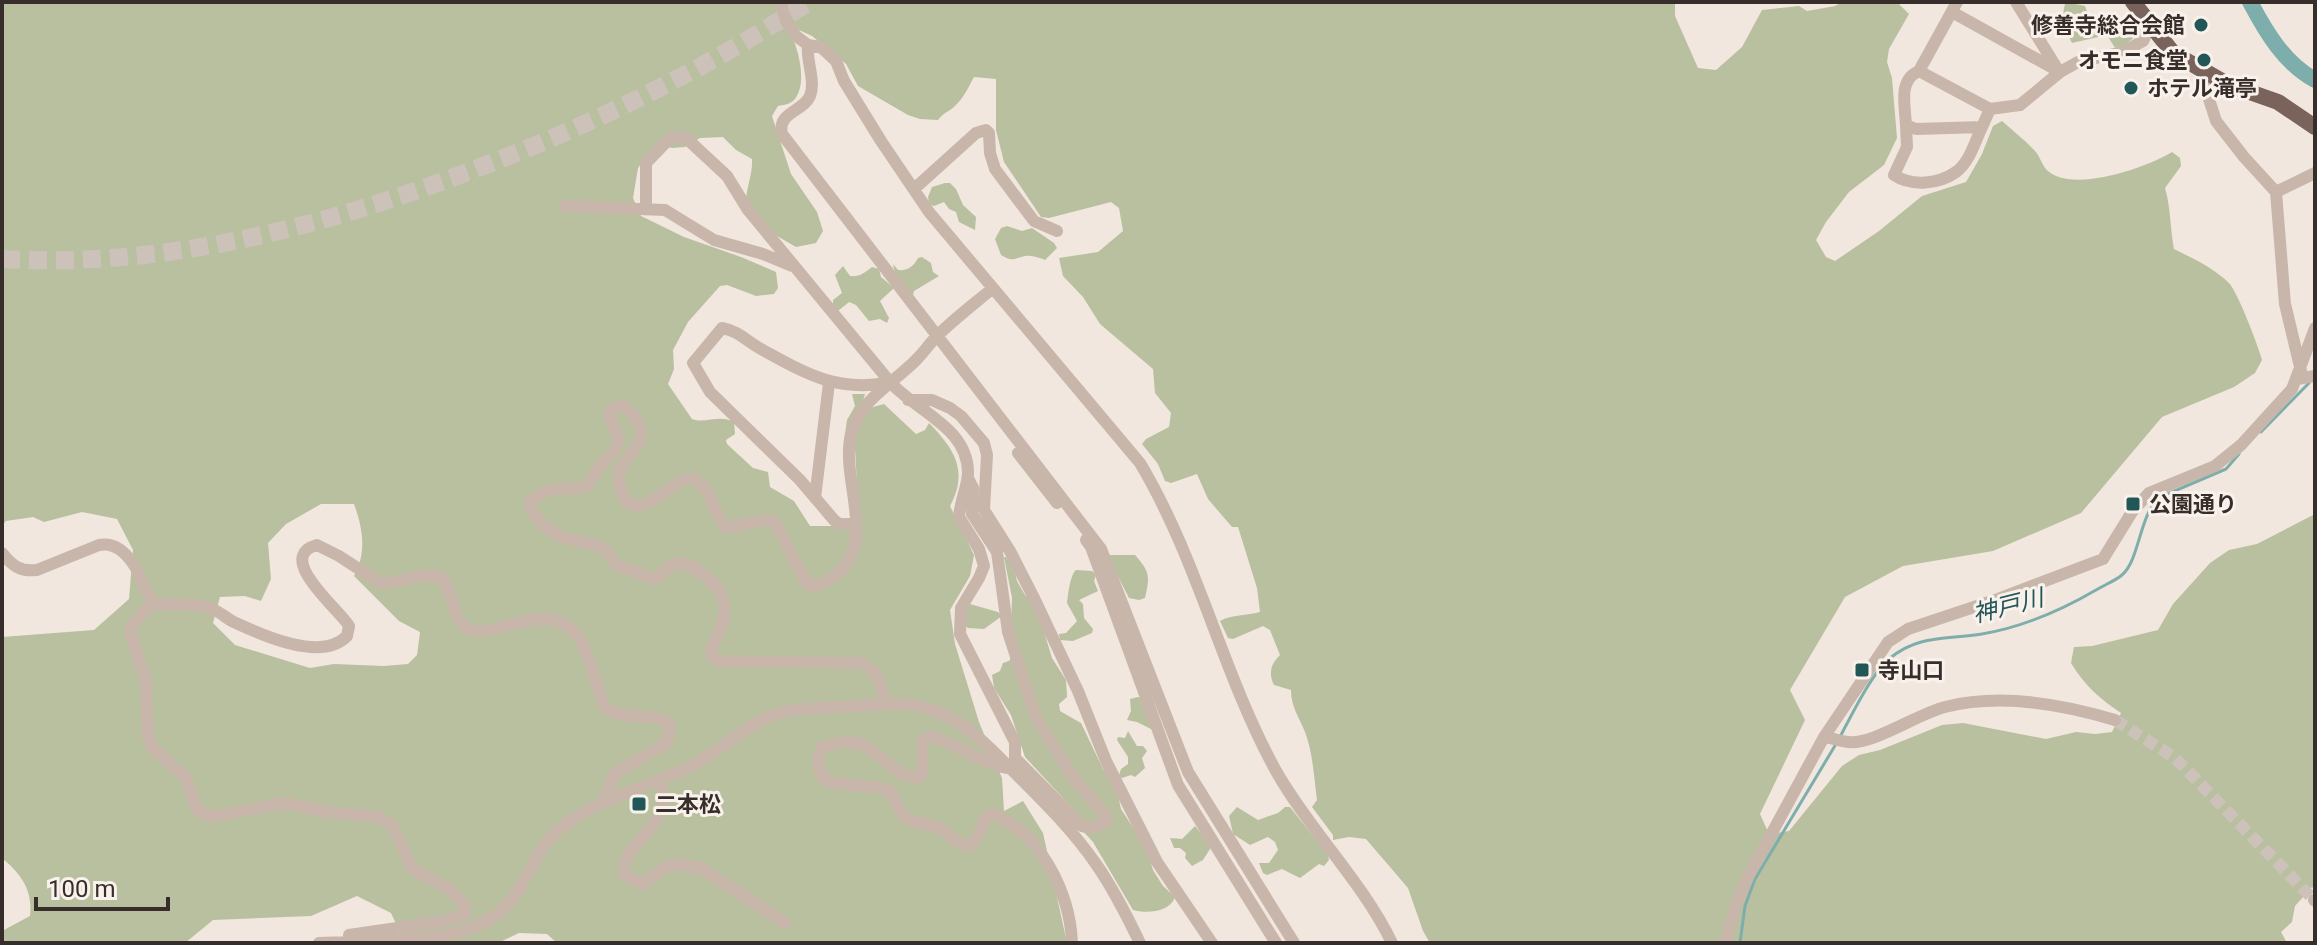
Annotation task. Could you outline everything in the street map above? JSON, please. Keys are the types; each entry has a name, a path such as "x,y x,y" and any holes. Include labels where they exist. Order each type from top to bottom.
{"main road":[{"path":"2137,7 2173,53 2227,84 2278,102 2315,127"}],"street":[{"path":"780,2 789,28 808,45 821,47 836,61 844,81 929,212 1140,463 1180,543 1276,772 1376,912 1392,943"},
{"path":"2016,2 2060,72"},
{"path":"1990,109 1968,157 1956,172 1922,183 1906,181 1894,175 1907,147 1905,82 1919,71 1954,7 2060,72"},
{"path":"1919,71 1990,109 2020,105 2060,72 2078,62 2123,52 2143,41 2145,37 2138,23 2137,7"},
{"path":"808,45 809,97 783,120 780,127 782,134 1095,546 1188,772 1294,943"},
{"path":"2206,73 2208,96 2216,121 2276,192 2285,304 2299,375"},
{"path":"1906,125 1916,129 1982,127"},
{"path":"914,189 976,133 986,130 995,169 1034,221 1057,231"},
{"path":"646,208 646,163 670,138 685,137 727,176 737,195 890,382 908,400 957,437 966,455 968,478 959,517 979,549 984,566 961,608 960,634 1015,742 1012,763 1096,864 1140,943"},
{"path":"2276,192 2315,173"},
{"path":"565,206 665,210 714,240 794,266"},
{"path":"885,702 876,673 862,663 718,661 711,650 723,626 723,601 718,587 709,577 686,563 672,565 655,579 634,573 616,565 606,550 599,546 572,541 550,530 530,509 530,502 547,490 585,487 590,483 617,448 618,438 609,411 621,405 637,419 642,433 639,446 619,472 622,497 630,504 643,506 678,481 694,478 705,488 724,527 758,521 775,522 804,579 814,587 843,568 853,547 856,524 847,460 849,442 860,413 878,392 917,360 937,336 993,288"},
{"path":"856,524 839,524 710,392 693,363 719,330 727,328 759,348 829,383 864,386 890,382"},
{"path":"1725,943 1748,877 1824,737 1873,663 1896,635 2103,559 2149,493 2227,459 2281,402 2299,375 2315,328"},
{"path":"2299,375 2315,376"},
{"path":"815,498 829,383"},
{"path":"908,400 932,400 950,408 984,443 987,455 984,510 1010,551 1035,600 1078,691 1106,761 1157,862 1212,943"},
{"path":"1018,453 1095,546 1178,785 1276,943"},
{"path":"319,943 441,935 468,930 485,922 516,897 550,838 586,810 660,782 713,755 760,722 777,714 804,708 885,702 936,711 973,732 1082,826 1092,828 1106,823 1107,817 1070,773 1036,718 1008,632 997,552 972,514 973,488 968,478"},
{"path":"2,553 9,562 27,571 109,543 117,546 138,573 152,604"},
{"path":"152,604 213,609 232,622 294,645 333,646 347,636 349,626 317,592 305,571 305,552 317,545 382,584 427,575 441,577 460,620 472,630 486,631 519,620 538,618 567,625 581,639 606,708 625,716 661,719 670,726 669,740 664,745 614,774 604,801"},
{"path":"152,604 133,624 130,633 146,681 148,738 153,748 186,778 197,809 210,817 284,803 379,817 394,827 412,869 449,889 466,906 465,914 460,917 352,934 336,942"},
{"path":"1824,737 1848,742 1870,740 1915,717 1966,703 2003,701 2062,705 2115,720"},
{"path":"1012,763 998,768 930,736 922,742 922,774 917,778 910,779 902,774 863,744 828,745 822,747 818,759 820,772 828,782 887,789 907,819 942,829 962,845 972,845 977,840 985,817 991,814 1021,832 1038,848 1068,909 1072,943"},
{"path":"660,782 661,814 627,857 623,866 625,875 643,884 665,867 676,864 701,868 785,923"}],"green space":[{"path":"2,2 1675,2 1675,16 1698,68 1716,70 1742,47 1762,10 1799,6 1807,11 1842,2 1897,2 1909,14 1889,49 1887,62 1892,78 1897,138 1884,165 1849,192 1826,222 1816,240 1826,257 1835,261 1922,196 1966,182 1993,126 2002,121 2035,151 2048,171 2074,180 2128,171 2172,152 2180,158 2181,166 2165,188 2174,249 2210,268 2229,283 2262,360 2255,373 2234,387 2162,417 2081,513 1993,551 1903,566 1845,597 1790,690 1805,720 1760,814 1769,834 1789,831 1842,766 1859,755 1880,750 1942,725 1963,723 2046,739 2076,732 2112,732 2121,713 2093,691 2076,671 2071,663 2074,647 2092,646 2158,630 2173,604 2210,563 2229,550 2257,544 2315,514 2315,890 2312,887 2295,906 2292,922 2281,932 2287,943 1430,943 1408,888 1366,839 1349,837 1333,840 1333,835 1312,807 1317,800 1310,748 1294,707 1291,690 1274,685 1272,681 1271,669 1280,655 1270,630 1263,626 1233,639 1228,638 1220,621 1260,612 1257,588 1238,527 1232,527 1208,499 1197,474 1171,483 1165,481 1158,464 1142,444 1169,427 1171,413 1155,393 1153,369 1100,324 1083,297 1063,276 1059,258 1098,252 1123,231 1119,208 1111,202 1049,218 1041,217 1004,162 996,130 996,79 974,77 960,100 938,120 920,119 858,86 846,64 812,36 799,30 792,36 801,68 799,92 792,102 778,106 772,116 791,174 817,212 823,231 816,243 796,247 770,232 746,200 752,159 736,150 723,137 700,138 685,147 656,144 638,168 633,198 641,216 684,237 776,272 778,288 774,294 756,296 727,285 720,286 688,322 673,350 674,369 668,384 692,419 734,422 735,434 726,440 727,444 753,468 768,472 770,487 794,501 810,526 852,530 857,484 855,449 844,441 847,420 855,406 852,394 865,394 862,405 866,409 884,404 916,434 925,430 929,423 946,442 958,471 956,493 950,506 974,555 970,576 950,610 955,644 979,722 1002,778 1004,811 1023,801 1043,833 1067,943 557,943 547,934 519,933 498,943 405,943 391,913 357,896 311,916 213,920 185,943 2,943 2,931 30,916 30,898 15,870 2,858 2,637 94,630 129,599 133,550 117,519 82,512 44,522 33,517 6,521 2,525","holes":["321,504 354,504 362,540 361,558 354,576 399,621 420,632 417,655 408,664 334,664 310,668 235,645 213,623 220,597 245,596 261,601 271,579 268,543 286,524"]},
{"path":"2066,2 2085,6 2089,17 2103,25 2118,27 2123,19 2131,18 2139,33 2124,46 2115,48 2107,35 2072,43 2064,17"},
{"path":"945,183 956,189 963,205 976,217 975,230 959,222 956,212 944,202 934,206 929,204 932,187"},
{"path":"1007,226 1022,231 1032,228 1057,248 1045,260 1030,256 1005,257 1001,255 995,239 1001,228"},
{"path":"922,257 931,263 933,272 939,276 914,291 913,295 903,285 893,264 898,270 905,270"},
{"path":"843,266 850,276 864,273 872,267 879,269 881,277 894,288 880,301 889,318 887,323 880,319 869,321 856,305 849,302 838,311 833,308 833,300 842,293 835,275"},
{"path":"1135,555 1140,561 1148,575 1145,598 1129,598 1108,557"},
{"path":"1004,557 1014,568 1025,595 1036,605 1052,658 1066,680 1067,697 1059,704 1060,711 1081,723 1103,769 1116,786 1121,809 1147,849 1153,870 1175,897 1163,909 1151,912 1133,910 1093,842 1078,826 1074,810 1025,757 1011,715 994,688 992,675 1000,671 1003,663 1009,661 1017,649"},
{"path":"1076,570 1092,571 1096,575 1094,581 1098,591 1079,600 1083,604 1084,618 1093,629 1092,633 1073,641 1060,640 1059,634 1066,633 1077,621 1067,603"},
{"path":"970,604 1002,616 984,629 968,628 964,625"},
{"path":"1142,698 1153,727 1151,729 1127,720 1131,711 1130,699"},
{"path":"1128,731 1137,746 1143,746 1147,751 1142,758 1145,768 1135,777 1122,778 1119,776 1121,769 1128,764 1128,757 1117,740 1118,737 1125,738"},
{"path":"1237,807 1258,820 1290,807 1329,860 1324,866 1319,864 1300,878 1282,869 1267,875 1263,873 1259,863 1269,863 1278,850 1275,842 1268,837 1250,845 1233,834 1229,816"},
{"path":"1195,826 1210,844 1210,849 1203,860 1192,866 1185,858 1186,853 1174,848 1170,838 1182,839"}],"waterway":[{"path":"2250,2 2285,56 2315,80"},
{"name":"神戸川","path":"2261,432 2309,383"},
{"name":"神戸川","path":"1840,737 1876,674 1900,651 1934,639 1982,634 2027,623 2069,605 2116,579 2128,568 2147,516 2158,498 2226,469 2239,454"},
{"name":"神戸川","path":"1740,943 1745,906 1755,879 1836,744"}],"tunnel":[{"path":"2,259 61,260 176,251 234,241 346,213 457,176 594,120 682,77 809,2"},
{"path":"2115,720 2175,758 2314,900"}],"place":[{"name":"修善寺総合会館","path":"2201,25"},
{"name":"オモニ食堂","path":"2204,60"},
{"name":"ホテル滝亭","path":"2131,88"},
{"name":"公園通り","path":"2133,504"},
{"name":"寺山口","path":"1862,670"},
{"name":"二本松","path":"639,804"}]}
